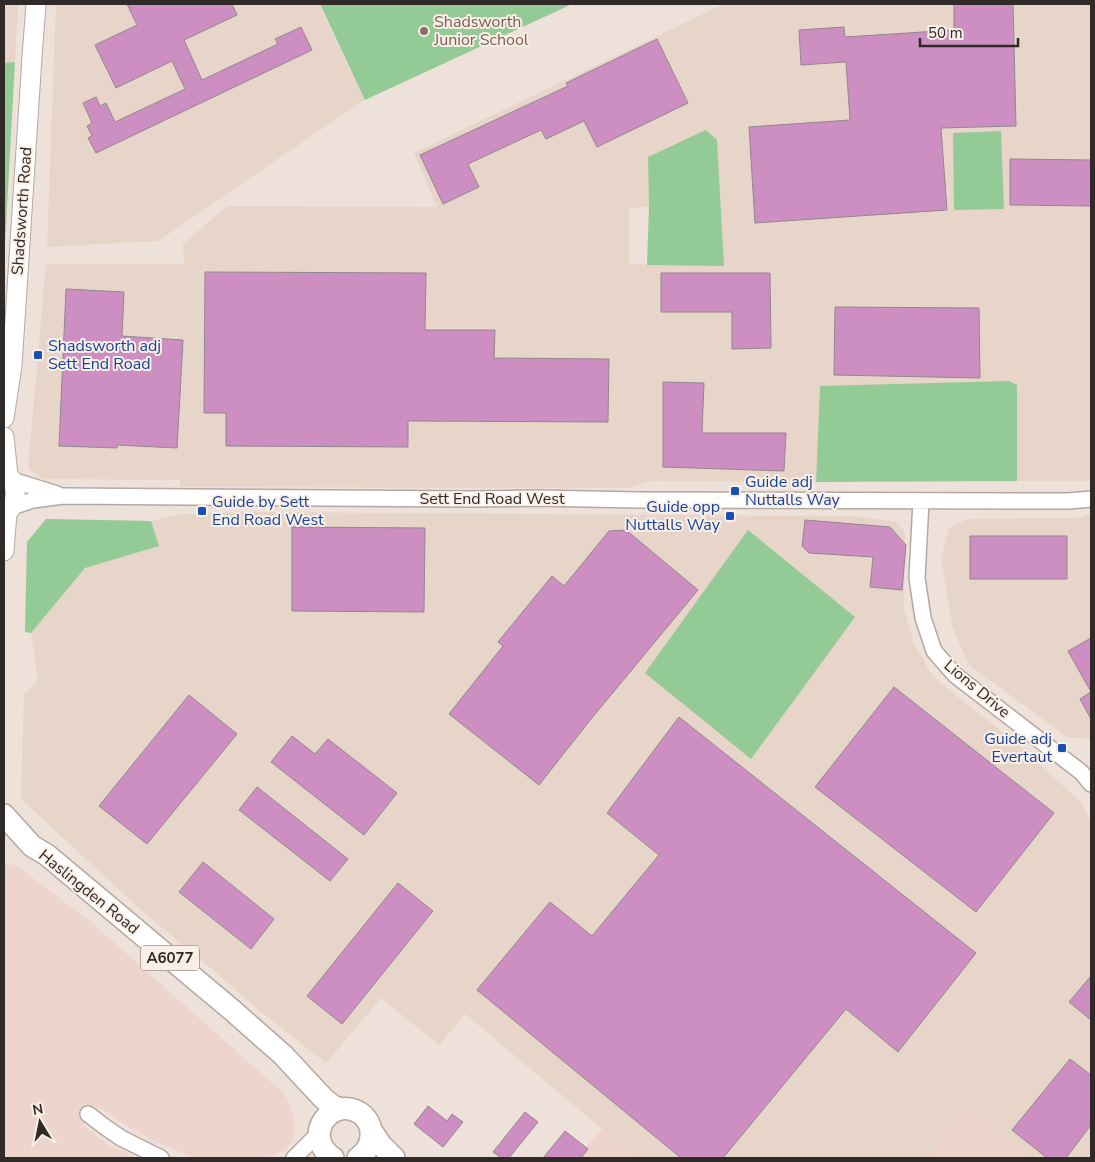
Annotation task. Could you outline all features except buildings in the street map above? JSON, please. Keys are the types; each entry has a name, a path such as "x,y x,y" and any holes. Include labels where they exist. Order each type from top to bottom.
{"highway":[{"name":"Haslingden Road","path":"4,816 32,846 47,856 232,1010 283,1055 323,1098 333,1106 341,1109"},
{"name":"Haslingden Road","path":"4,839 32,846"},
{"name":"Haslingden Road","path":"303,1077 319,1132"},
{"name":"A6077","path":"341,1109 355,1110 362,1115 368,1121 381,1144 394,1158"},
{"path":"319,1132 326,1117 341,1109"},
{"path":"358,1158 369,1147 372,1139 372,1130"},
{"name":"A6077","path":"319,1132 322,1148 333,1158"}],"main road":[{"name":"Shadsworth Road","path":"4,418 12,366 36,4"},
{"path":"4,437 8,476 15,489 15,498 8,511 4,552"}],"street":[{"name":"Sett End Road West","path":"8,476 64,496"},
{"name":"Sett End Road West","path":"8,511 33,500 64,496 921,501 1069,501 1091,499"},
{"name":"Lions Drive","path":"921,501 917,578 923,618 934,651 955,675 1081,772 1091,784"},
{"path":"88,1114 121,1138 162,1158"},
{"path":"294,1158 319,1132"}],"shaded area":[{"path":"4,4 18,4 15,62 4,63"},
{"path":"56,4 319,4 357,85 346,58 572,4 364,100 158,241 47,247"},
{"path":"724,4 1091,4 1091,480 1017,481 1017,386 820,386 816,482 651,481 628,488 180,487 180,480 43,479 28,469 46,264 184,264 183,244 227,206 437,207 414,153","holes":["648,157 724,266 629,264 629,208 649,207"]},
{"path":"252,512 855,516 898,522 905,533 904,609 914,644 934,678 1016,743 1081,802 1091,822 1091,1158 1030,1158 969,1105 929,1158 637,1158 465,1014 439,1045 381,998 326,1063 257,1009 140,909 21,799 24,695 38,680 31,633 25,632 27,542 46,519 151,521 183,514"},
{"path":"1091,514 1091,739 1067,737 969,665 952,626 941,558 949,528 967,519 1078,518"},
{"path":"4,863 17,866 91,922 282,1092 288,1100 294,1119 293,1137 290,1144 284,1150 267,1158 195,1158 150,1139 119,1121 99,1106 83,1125 110,1147 128,1153 135,1158 4,1158"},
{"path":"969,1105 1030,1158 929,1158"},
{"path":"602,1129 637,1158 577,1158"}],"green space":[{"name":"Shadsworth Junior School","path":"320,4 572,4 365,100"},
{"path":"15,62 4,261 4,63"},
{"path":"706,130 717,140 724,266 647,265 648,157"},
{"path":"1001,131 1004,209 954,210 953,133"},
{"path":"1009,381 1017,385 1017,481 816,482 820,386"},
{"path":"46,519 151,521 159,546 85,568 31,633 25,632 27,542"},
{"path":"748,530 855,617 751,759 645,673"}],"place":[{"name":"Shadsworth Junior School","path":"424,31"},
{"name":"Shadsworth adj Sett End Road","path":"38,355"},
{"name":"Guide adj Nuttalls Way","path":"735,491"},
{"name":"Guide by Sett End Road West","path":"202,511"},
{"name":"Guide opp Nuttalls Way","path":"730,516"},
{"name":"Guide adj Evertaut","path":"1062,748"}]}
